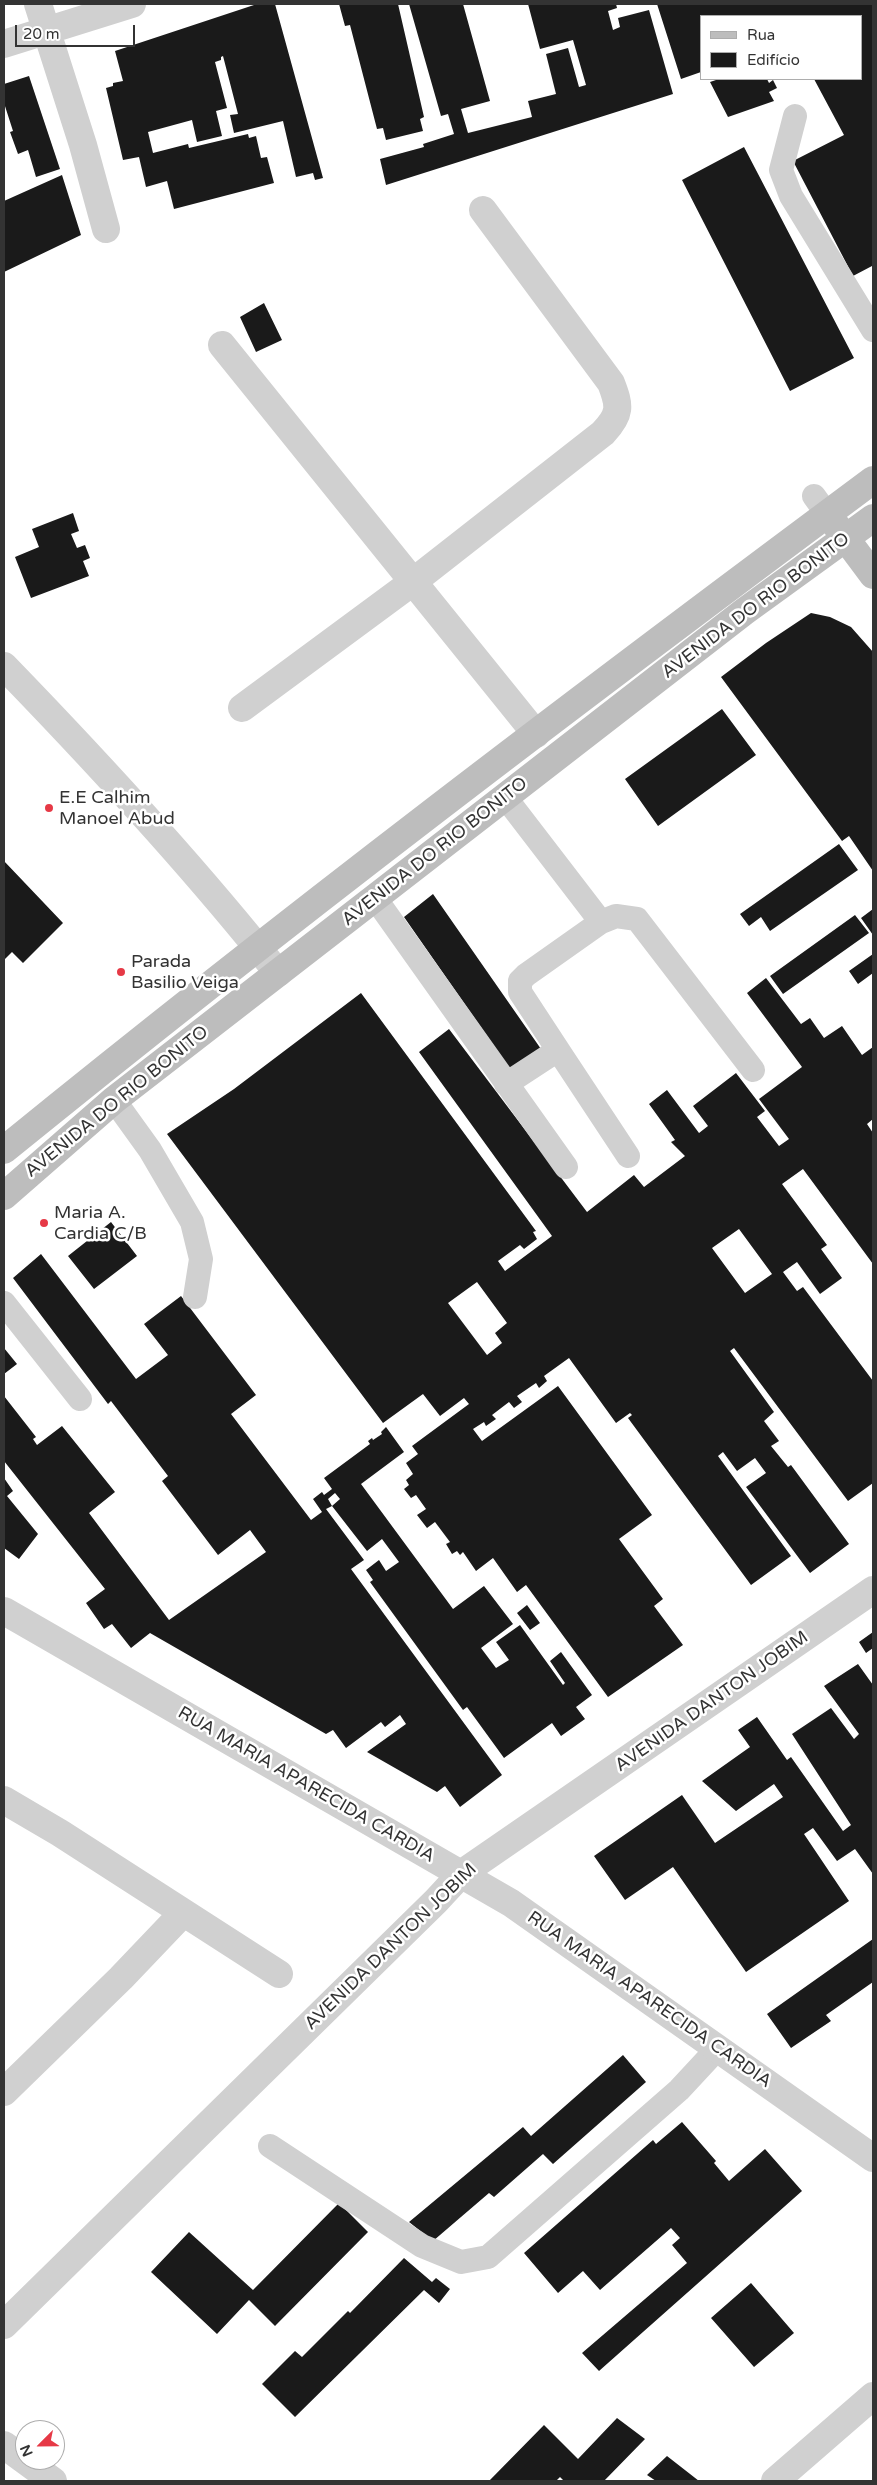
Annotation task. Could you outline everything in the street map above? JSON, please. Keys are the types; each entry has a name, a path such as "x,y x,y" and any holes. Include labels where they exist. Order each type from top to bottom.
{"main road":[{"name":"AVENIDA DO RIO BONITO","path":"4,1150 166,1018 536,734 821,505 873,480"},
{"path":"821,505 873,574"},
{"name":"AVENIDA DO RIO BONITO","path":"4,1196 114,1100 745,611 873,518"}],"street":[{"path":"38,4 48,31 106,229"},
{"path":"4,44 132,4"},
{"path":"242,708 414,581 604,432 616,420 618,400 611,383 483,210"},
{"path":"222,345 536,734"},
{"path":"4,666 75,741 224,907 278,973"},
{"name":"AVENIDA DANTON JOBIM","path":"4,2325 436,1902 461,1874 873,1590"},
{"name":"RUA MARIA APARECIDA CARDIA","path":"4,1611 511,1903 873,2158"},
{"path":"4,1800 278,1974"},
{"path":"4,2092 121,1978 183,1913"},
{"path":"775,2481 873,2396"},
{"path":"4,2445 53,2481"}],"lane":[{"path":"794,116 780,170 791,196 873,330"},
{"path":"505,797 601,922"},
{"path":"375,898 566,1167"},
{"path":"628,1156 520,992 520,981 526,975 601,922 616,916 637,919 754,1070"},
{"path":"506,1084 558,1050"},
{"path":"114,1100 150,1150 192,1222 201,1259 195,1297"},
{"path":"4,1304 80,1400"},
{"path":"270,2146 422,2246 461,2262 488,2257 679,2090 718,2048"}],"building":[{"path":"257,4 275,4 323,178 315,180 313,173 296,177 283,121 234,133 230,115 238,114 223,56 221,60 215,62 227,108 216,111 222,136 197,142 192,120 148,132 153,153 188,144 189,148 248,134 249,138 256,136 261,158 267,157 274,183 174,209 167,181 146,187 139,157 123,160 106,88 113,86 113,83 123,81 115,51"},
{"path":"339,4 398,4 424,117 420,119 423,131 386,140 383,128 377,129 350,25 345,26"},
{"path":"409,4 463,4 490,101 461,109 468,133 532,117 528,101 556,94 546,54 568,48 579,87 586,85 573,40 540,49 528,4 616,4 617,8 608,11 613,30 620,27 618,18 649,10 673,94 386,185 380,159 424,147 423,144 454,134 448,114 441,116"},
{"path":"657,4 873,4 873,269 872,266 853,276 793,161 844,135 815,80 862,80 862,15 700,15 700,72 681,79"},
{"path":"29,76 60,169 36,177 28,150 18,154 10,132 13,131 4,103 4,84"},
{"path":"716,80 768,80 769,83 773,80 777,88 769,92 774,101 728,117 710,82"},
{"path":"744,147 854,358 790,391 682,180"},
{"path":"62,175 81,235 4,272 4,201"},
{"path":"264,303 282,340 256,352 240,317"},
{"path":"73,513 79,531 71,534 77,548 85,545 90,558 83,561 89,576 31,598 15,557 39,547 32,529"},
{"path":"811,613 830,617 851,627 873,652 873,871 849,836 842,841 721,677 766,643"},
{"path":"722,709 756,755 658,826 625,779"},
{"path":"839,844 858,870 770,931 761,917 749,926 740,914"},
{"path":"4,861 63,923 23,963 12,952 4,960"},
{"path":"433,894 541,1049 510,1069 404,917"},
{"path":"873,909 873,935 861,918"},
{"path":"855,915 869,933 783,994 770,976"},
{"path":"873,954 873,973 858,984 849,971"},
{"path":"766,978 801,1024 810,1018 824,1038 842,1026 862,1055 873,1047 873,1119 867,1124 873,1133 873,1264 803,1169 782,1184 827,1245 821,1249 842,1278 820,1294 797,1262 783,1272 797,1291 803,1287 873,1381 873,1483 848,1501 734,1348 730,1351 774,1412 764,1421 779,1441 771,1446 788,1467 791,1465 849,1544 810,1573 746,1487 766,1473 755,1458 737,1471 723,1452 718,1456 791,1556 751,1585 628,1418 632,1415 630,1413 616,1423 569,1358 544,1376 547,1381 539,1388 536,1383 517,1396 522,1402 514,1408 509,1402 492,1415 496,1419 486,1426 484,1422 473,1429 482,1441 558,1386 652,1515 619,1539 663,1599 654,1606 683,1645 608,1697 526,1585 517,1592 493,1558 476,1571 463,1552 460,1555 457,1551 452,1554 446,1544 450,1542 435,1522 427,1528 417,1515 426,1509 416,1495 411,1498 404,1489 409,1485 406,1480 413,1474 406,1463 418,1454 412,1446 469,1404 464,1398 440,1416 423,1394 383,1423 167,1134 234,1089 361,993 536,1231 533,1232 537,1239 524,1249 520,1245 498,1261 505,1271 552,1236 419,1052 449,1029 587,1212 634,1175 644,1187 685,1156 671,1142 675,1140 649,1104 667,1090 699,1133 708,1126 693,1106 736,1073 765,1111 757,1117 779,1146 789,1139 759,1099 802,1067 747,993","holes":["739,1229 772,1274 745,1293 712,1248","477,1282 507,1323 495,1333 502,1343 487,1355 448,1303"]},
{"path":"111,1222 137,1256 94,1289 68,1256"},
{"path":"41,1254 136,1379 168,1355 144,1324 181,1296 256,1395 231,1414 311,1520 322,1512 313,1499 322,1492 324,1495 332,1489 324,1478 370,1444 368,1441 382,1434 381,1432 386,1427 404,1452 361,1484 453,1609 484,1586 513,1624 481,1648 496,1668 509,1660 496,1642 520,1625 563,1685 565,1683 550,1661 561,1652 592,1695 576,1707 585,1719 561,1736 552,1723 504,1758 467,1707 463,1710 370,1582 373,1580 366,1570 379,1560 386,1571 399,1562 382,1539 367,1551 332,1506 326,1509 364,1560 351,1569 502,1775 460,1807 445,1786 437,1792 367,1752 406,1724 400,1715 385,1727 381,1722 346,1748 333,1730 326,1734 150,1633 131,1648 112,1624 104,1629 86,1603 105,1589 4,1461 4,1396 36,1437 33,1439 37,1445 62,1426 115,1492 89,1513 169,1620 266,1552 250,1530 218,1555 162,1481 168,1476 111,1401 108,1404 13,1278","holes":["335,1493 340,1499 332,1506 328,1499"]},
{"path":"4,1348 17,1364 4,1374"},
{"path":"4,1478 13,1491 7,1496 38,1534 19,1559 4,1548"},
{"path":"527,1605 540,1623 530,1630 517,1613"},
{"path":"873,1632 873,1648 866,1653 859,1642"},
{"path":"858,1664 873,1685 873,1874 855,1849 837,1861 813,1828 804,1834 849,1901 746,1972 673,1867 625,1900 594,1856 682,1795 715,1843 783,1797 774,1784 736,1811 702,1781 750,1747 738,1730 757,1717 787,1760 791,1757 843,1831 851,1825 792,1734 831,1708 854,1739 859,1734 824,1686"},
{"path":"873,1939 873,1982 826,2015 831,2021 791,2048 767,2014"},
{"path":"623,2055 646,2082 553,2164 543,2154 494,2197 489,2193 433,2241 409,2222 523,2127 531,2136"},
{"path":"682,2122 716,2161 714,2163 729,2181 765,2149 802,2191 599,2371 582,2353 687,2263 672,2245 680,2238 671,2228 600,2290 583,2271 558,2293 524,2253 653,2140 656,2144"},
{"path":"339,2203 368,2232 275,2326 249,2300 217,2334 151,2272 189,2232 253,2290"},
{"path":"404,2258 432,2282 436,2278 450,2289 439,2303 424,2290 295,2417 262,2384 295,2351 302,2357 348,2311 350,2313"},
{"path":"751,2283 794,2333 754,2367 711,2318"},
{"path":"617,2418 645,2439 604,2481 564,2481 560,2477 556,2481 489,2481 544,2425 578,2459"},
{"path":"667,2456 699,2481 656,2481 647,2475"}],"place":[{"name":"E.E Calhim Manoel Abud","path":"49,808"},
{"name":"Parada Basilio Veiga","path":"121,972"},
{"name":"Maria A. Cardia C/B","path":"44,1223"}]}
